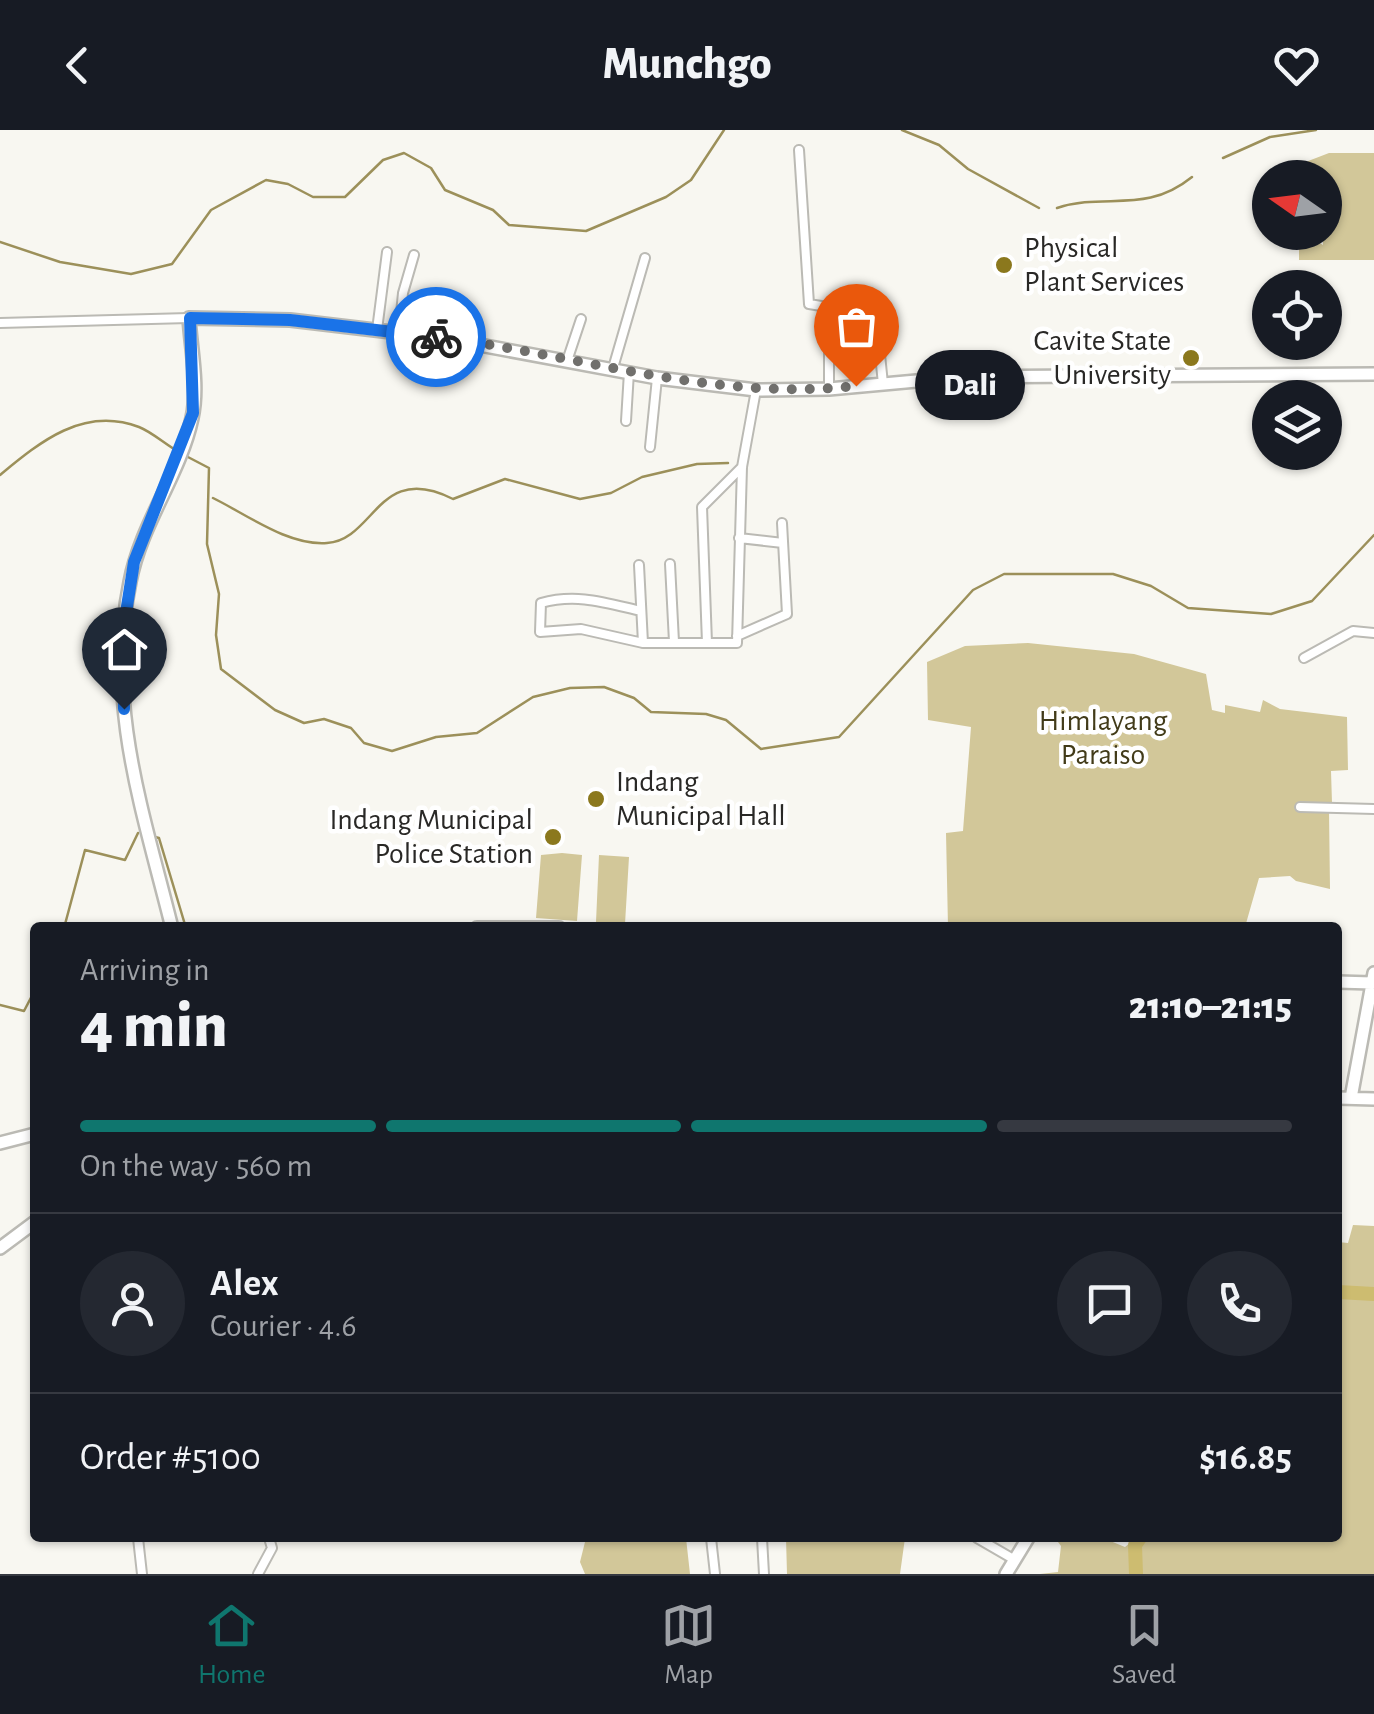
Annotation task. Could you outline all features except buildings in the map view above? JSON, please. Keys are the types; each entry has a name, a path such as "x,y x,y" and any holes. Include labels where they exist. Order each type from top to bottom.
{"street":[{"path":"798,150 810,304 876,315 883,384"},
{"path":"377,330 387,252"},
{"path":"399,333 402,293 414,254"},
{"path":"613,368 645,258"},
{"path":"170,922 135,794 122,670 125,614 134,562 186,437 194,400 190,318"},
{"path":"0,323 266,318 399,333 568,358 657,378 756,390 829,390 979,377 1374,374"},
{"path":"568,358 581,318"},
{"path":"829,323 829,390"},
{"path":"626,421 628,372"},
{"path":"650,447 657,378"},
{"path":"641,611 580,596 558,598 541,602 540,632 581,629 643,643 737,644 742,467 756,390"},
{"path":"707,643 702,507 742,467"},
{"path":"737,636 787,614 782,523"},
{"path":"739,538 783,543"},
{"path":"670,564 674,642"},
{"path":"638,565 643,643"},
{"path":"1304,658 1357,630 1374,633"},
{"path":"1300,807 1374,809"},
{"path":"1342,982 1373,980 1344,1098 1374,1099"},
{"path":"0,1143 30,1135"},
{"path":"0,1248 30,1226"},
{"path":"138,1542 142,1574"},
{"path":"258,1574 272,1548 271,1542"},
{"path":"711,1542 715,1574"},
{"path":"762,1542 764,1574"},
{"path":"984,1542 1014,1560"},
{"path":"1006,1574 1025,1542"}],"green space":[{"path":"1329,153 1374,153 1374,260 1299,260 1299,250 1342,250 1342,160 1311,160"},
{"name":"Himlayang Paraiso","path":"1028,643 1134,654 1206,674 1212,710 1225,713 1225,705 1260,712 1263,700 1280,709 1347,717 1348,770 1331,771 1332,803 1299,804 1301,811 1329,810 1330,889 1290,876 1259,878 1246,922 948,922 946,833 963,831 971,727 928,720 927,662 965,646"},
{"path":"541,855 582,855 577,921 536,918"},
{"path":"599,855 629,857 625,922 596,922"},
{"path":"1353,1225 1374,1226 1374,1574 1040,1574 1058,1572 1058,1542 1113,1542 1125,1547 1131,1542 1342,1542 1342,1242 1348,1243"},
{"path":"585,1542 686,1542 690,1574 585,1574 580,1562"},
{"path":"786,1542 904,1542 900,1574 787,1574"}],"waterway":[{"path":"0,242 60,262 131,274 172,264 211,210 266,180 288,184 313,197 345,197 383,160 404,153 431,168 445,190 493,210 509,225 586,231 666,197 691,180 724,130"},
{"path":"902,130 939,145 968,169 1039,208"},
{"path":"1223,158 1270,137 1316,130"},
{"path":"1057,208 1158,196 1192,177"},
{"path":"0,475 47,440 81,424 99,421 139,427 179,452"},
{"path":"186,456 209,468 207,544 219,594 216,635 221,669 275,710 304,723 324,719 351,728 364,743 392,751 436,737 477,733 533,697 570,688 604,687 634,698 651,712 706,714 726,720 761,749 839,737 973,590 1004,574 1113,574 1151,586 1188,608 1271,614 1312,601 1374,535"},
{"path":"213,498 282,534 327,543 343,539 393,495 408,489 428,490 453,499 505,479 580,499 611,493 642,477 697,464 728,463"},
{"path":"66,922 85,850 125,860 138,833"},
{"path":"155,837 159,838 184,922"},
{"path":"0,1005 24,1011 30,1000"},
{"path":"1342,1292 1374,1294"},
{"path":"1136,1574 1137,1542"}],"way so far":[{"path":"436,337 572,359 657,378 756,390 856,386"}],"place":[{"name":"Physical Plant Services","path":"1004,265"},
{"name":"Cavite State University","path":"1191,358"},
{"name":"Dali","path":"856,386"},
{"name":"Indang Municipal Hall","path":"596,799"},
{"name":"Indang Municipal Police Station","path":"553,837"}],"route":[{"path":"124,709 123,632 134,562 193,413 190,318 266,318 436,337"}]}
